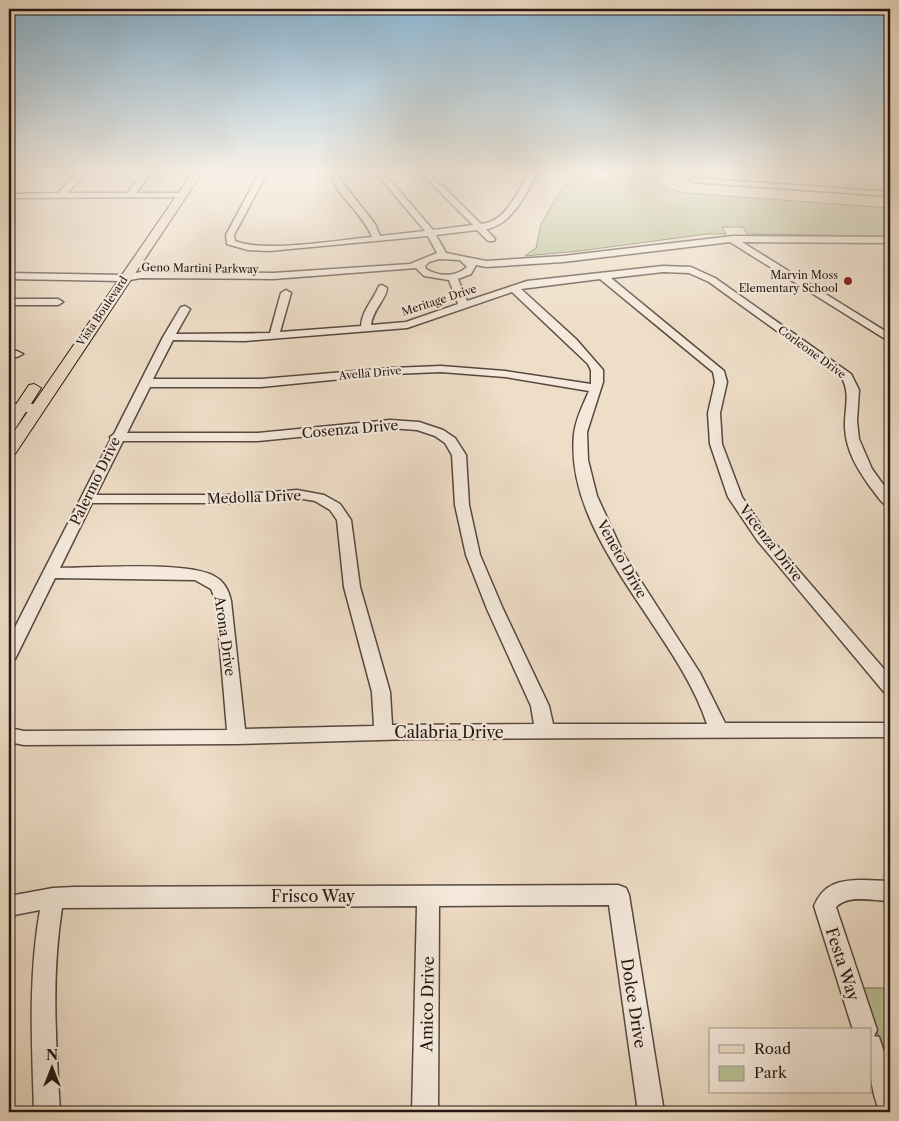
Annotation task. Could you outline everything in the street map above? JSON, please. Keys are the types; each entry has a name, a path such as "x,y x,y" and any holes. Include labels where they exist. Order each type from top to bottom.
{"main road":[{"name":"Vista Boulevard","path":"9,426 15,408 118,278 155,225"},
{"name":"Vista Boulevard","path":"9,451 118,278"}],"street":[{"path":"236,225 230,236 230,242 236,245 265,248 377,239 490,225"},
{"path":"371,225 377,239"},
{"path":"424,225 431,233 443,256"},
{"path":"479,227 492,239"},
{"path":"423,268 432,258 443,256 456,257 470,265 568,258 733,239 890,240"},
{"path":"733,239 890,339"},
{"path":"464,306 452,277 464,274 470,265"},
{"name":"Geno Martini Parkway","path":"9,276 261,281 398,272 423,268 452,277"},
{"name":"Meritage Drive","path":"168,337 245,338 408,325 513,288 542,282 604,277 663,269 685,269"},
{"name":"Corleone Drive","path":"685,269 699,273 712,280 847,376 854,387 850,428 854,444 876,485 890,503"},
{"name":"Vicenza Drive","path":"604,277 718,371 721,382 714,413 716,444 720,460 735,497 762,537 890,687"},
{"path":"366,328 366,316 369,308 382,293 382,288"},
{"name":"Veneto Drive","path":"513,288 592,362 598,372 580,436 589,495 602,528 625,570 708,699 719,731"},
{"path":"274,336 286,294"},
{"path":"9,302 58,302"},
{"name":"Palermo Drive","path":"9,655 116,438 168,337 185,309"},
{"name":"Avella Drive","path":"145,383 261,382 392,371 441,369 505,374 595,388"},
{"path":"15,408 36,408"},
{"name":"Cosenza Drive","path":"116,438 258,437 390,424 418,426 439,433 450,441 459,455 462,505 474,555 495,609 540,706 545,732"},
{"name":"Medolla Drive","path":"86,499 232,499 296,494 319,498 335,507 344,520 352,587 382,692 383,733"},
{"name":"Arona Drive","path":"50,572 186,573 206,578 214,584 223,598 226,641 237,723 236,737"},
{"name":"Calabria Drive","path":"9,735 24,738 236,737 383,733 890,730"},
{"name":"Festa Way","path":"864,1028 826,910 824,894 846,891 890,891"},
{"name":"Frisco Way","path":"9,906 53,898 618,895"},
{"name":"Dolce Drive","path":"618,895 651,1112"},
{"name":"Amico Drive","path":"425,1112 428,896"},
{"path":"47,1112 42,996 45,946 53,898"},
{"path":"872,1052 890,1107"}],"green space":[{"path":"541,225 890,225 890,236 747,234 743,227 722,227 726,234 707,234 579,251 525,256 536,248"},
{"path":"862,988 890,988 890,1069"}],"place":[{"name":"Marvin Moss Elementary School","path":"848,281"}]}
